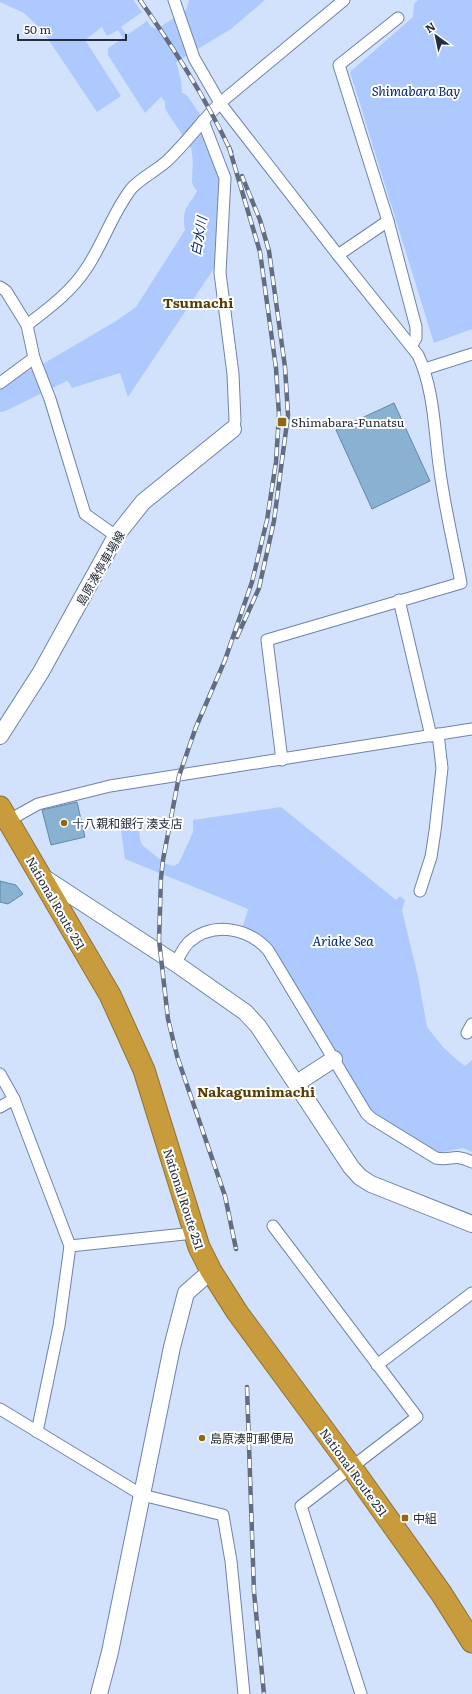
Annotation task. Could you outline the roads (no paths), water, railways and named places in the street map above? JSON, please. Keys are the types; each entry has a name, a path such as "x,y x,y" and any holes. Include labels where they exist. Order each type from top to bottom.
{"highway":[{"name":"National Route 251","path":"3,818 39,874 110,995 144,1070 198,1247 211,1271 237,1312 352,1468 470,1633"}],"street":[{"path":"27,325 65,295 86,269 109,225 131,188 165,163 188,140 220,103 344,0"},
{"path":"175,3 194,58 220,103 338,255 412,345 425,369 432,403 440,472 461,583 267,640 282,760"},
{"path":"398,18 339,64 388,221 416,327 416,338 412,345"},
{"path":"202,122 225,178 220,273 233,374 235,421 233,429"},
{"path":"338,255 388,221"},
{"path":"0,287 6,291 27,325 35,361 50,399 85,514 116,536"},
{"path":"425,369 472,354"},
{"path":"0,383 35,361"},
{"name":"島原湊停車場線","path":"0,736 41,672 116,536 143,502 233,429"},
{"path":"399,600 435,735 442,768 431,857 420,891"},
{"path":"3,818 38,804 110,786 472,729"},
{"path":"39,874 175,963 245,1012 258,1026 351,1167 360,1177 371,1184 472,1224"},
{"path":"175,963 185,946 190,942 211,931 224,928 237,930 262,943 268,950 366,1113 371,1118 436,1158 442,1159 462,1157 472,1162"},
{"path":"297,1083 334,1060"},
{"path":"0,1074 14,1099 70,1246 59,1326 37,1432"},
{"path":"0,1107 14,1099"},
{"path":"273,1226 377,1366 417,1417 301,1506 361,1694"},
{"path":"70,1246 194,1233"},
{"path":"99,1694 111,1644 172,1348 186,1293 211,1271"},
{"path":"377,1366 472,1293"},
{"path":"0,1409 142,1495 223,1514 232,1561 244,1694"}],"water":[{"path":"0,0 133,0 142,12 121,27 127,35 147,21 151,27 157,29 186,10 189,0 265,0 231,29 176,62 181,80 183,108 196,123 191,131 161,97 145,113 108,55 108,48 123,38 118,30 107,36 102,27 85,40 121,96 97,112 42,30 24,13 0,2"},
{"name":"Shimabara Bay","path":"418,0 472,0 472,329 434,343 350,72 413,17 414,4"},
{"path":"201,144 207,144 217,169 221,191 215,267 128,397 120,373 72,388 65,376 55,381 52,377 49,379 43,368 50,364 48,361 116,321 136,307 185,230 184,214 197,192 200,180"},
{"name":"Ariake Sea","path":"281,807 396,900 400,896 405,900 402,910 418,977 427,1027 443,1047 465,1066 472,1060 472,1152 463,1148 438,1153 418,1140 370,1114 272,947 243,926 248,909 125,859 121,830 139,829 142,845 166,864 174,866 179,863 193,832 193,820"}],"waterway":[{"name":"白水川","path":"178,105 204,144 206,162 205,180"},
{"name":"白水川","path":"0,399 68,366"}],"railway":[{"path":"140,0 189,74 211,112 231,152"},
{"path":"229,147 260,252 276,368 279,415 276,462 267,520 252,582 225,660 196,727 179,776 163,860 159,940 168,1019 177,1056 225,1196 236,1249"},
{"path":"237,637 259,588 274,521 288,415 285,367 269,251 260,220 242,176"},
{"path":"247,1387 254,1592 264,1694"}],"place":[{"name":"Shimabara-Funatsu","path":"282,422"},
{"name":"十八親和銀行 湊支店","path":"64,823"},
{"name":"島原湊町郵便局","path":"202,1438"},
{"name":"中組","path":"405,1518"}],"district":[{"name":"Tsumachi","path":"198,302"},
{"name":"Nakagumimachi","path":"256,1091"}]}
